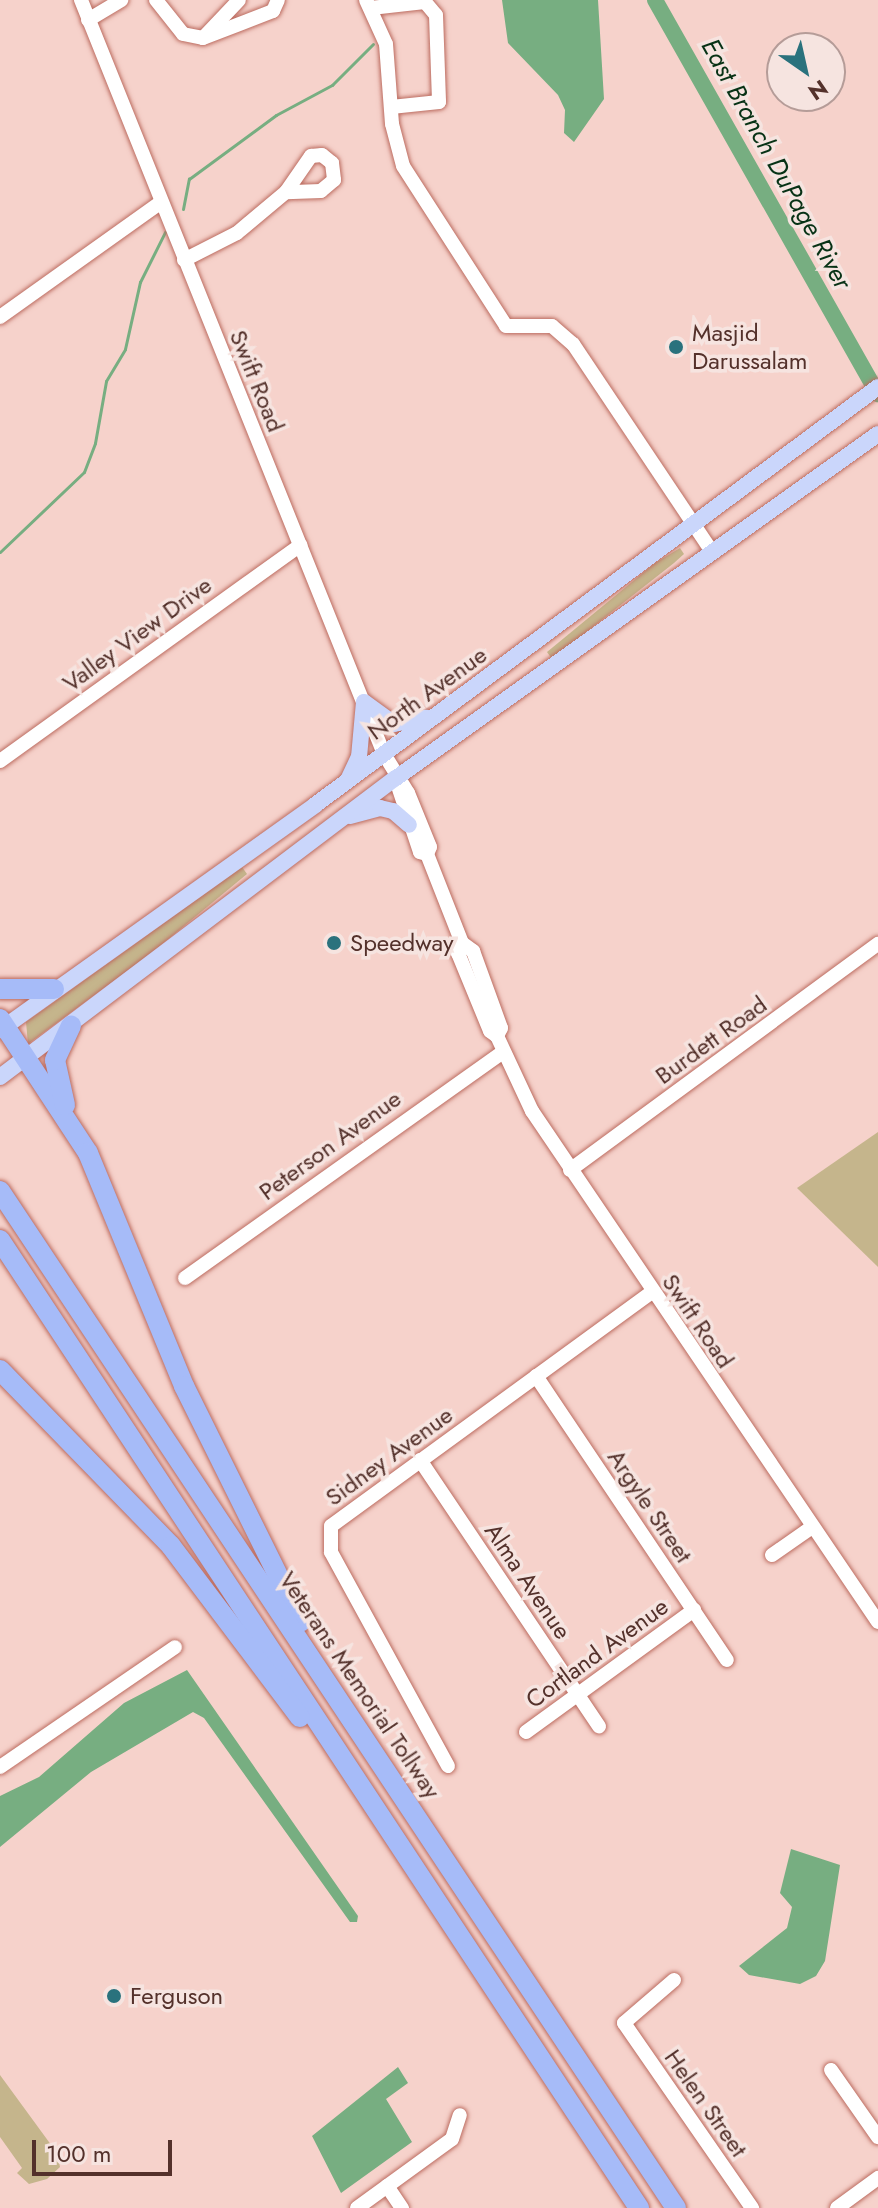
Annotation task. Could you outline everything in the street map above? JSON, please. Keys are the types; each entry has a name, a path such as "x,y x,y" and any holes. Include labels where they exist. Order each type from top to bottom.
{"highway":[{"path":"0,989 54,989"},
{"path":"71,1025 55,1060 74,1128 184,1386 353,1721"},
{"path":"1,1026 74,1128"},
{"name":"Veterans Memorial Tollway","path":"0,1191 676,2208"},
{"path":"0,1240 639,2208"},
{"path":"0,1370 171,1546 423,1880"}],"main road":[{"name":"North Avenue","path":"1,1026 343,784 874,389"},
{"name":"North Avenue","path":"0,1077 321,832 878,434"},
{"path":"364,702 394,724 435,716"},
{"path":"343,784 359,757 364,702"},
{"path":"321,832 380,808 393,811 409,825"}],"street":[{"name":"Swift Road","path":"81,0 396,778 409,825 420,852 427,854"},
{"path":"88,20 121,0"},
{"path":"156,0 183,34 203,38 273,11 278,0"},
{"path":"203,38 239,0"},
{"path":"391,107 439,102 436,15 425,2 369,4 386,44 391,107 403,166 506,326 552,326 573,344 712,552"},
{"path":"184,260 237,233 286,192"},
{"path":"0,317 161,202"},
{"name":"Valley View Drive","path":"0,761 301,545"},
{"name":"Swift Road","path":"396,778 408,793 430,847 427,854 462,943 458,953 490,1031 497,1036 570,1170 878,1622"},
{"name":"Burdett Road","path":"570,1170 878,944"},
{"name":"Peterson Avenue","path":"185,1278 503,1052"},
{"name":"Sidney Avenue","path":"448,1766 329,1541 331,1526 652,1292"},
{"name":"Argyle Street","path":"536,1376 727,1660"},
{"name":"Alma Avenue","path":"420,1460 599,1726"},
{"path":"772,1555 812,1527"},
{"name":"Cortland Avenue","path":"526,1732 694,1610"},
{"path":"0,1767 175,1647"},
{"name":"Helen Street","path":"674,1980 624,2023 752,2208"},
{"path":"831,2070 878,2137"},
{"path":"357,2208 452,2139 460,2115"},
{"path":"837,2208 878,2178"},
{"path":"387,2186 402,2208"}],"shaded area":[{"path":"502,0 598,0 604,99 574,142 564,133 565,110 558,95 508,43"},
{"path":"680,548 684,554 674,563 552,659 547,652 655,563"},
{"path":"242,867 247,874 149,955 28,1044 26,1022"},
{"path":"878,1132 878,1267 797,1188"},
{"path":"187,1670 358,1916 357,1922 350,1922 204,1718 193,1712 91,1772 0,1847 0,1796 39,1777 124,1703"},
{"path":"791,1849 840,1865 825,1961 816,1976 800,1984 749,1975 739,1966 787,1928 792,1907 780,1893"},
{"path":"398,2067 408,2083 386,2099 412,2142 341,2193 312,2136"},
{"path":"0,2075 57,2153 60,2167 47,2179 29,2184 17,2173 22,2168 0,2137"}],"waterway":[{"name":"East Branch DuPage River","path":"655,0 878,394"},
{"path":"183,209 189,179 276,115 332,85 373,44"},
{"path":"0,552 84,472 95,443 106,381 125,349 140,282 165,232"}],"place":[{"name":"Masjid Darussalam","path":"676,347"},
{"name":"Speedway","path":"334,943"},
{"name":"Ferguson","path":"114,1996"}]}
